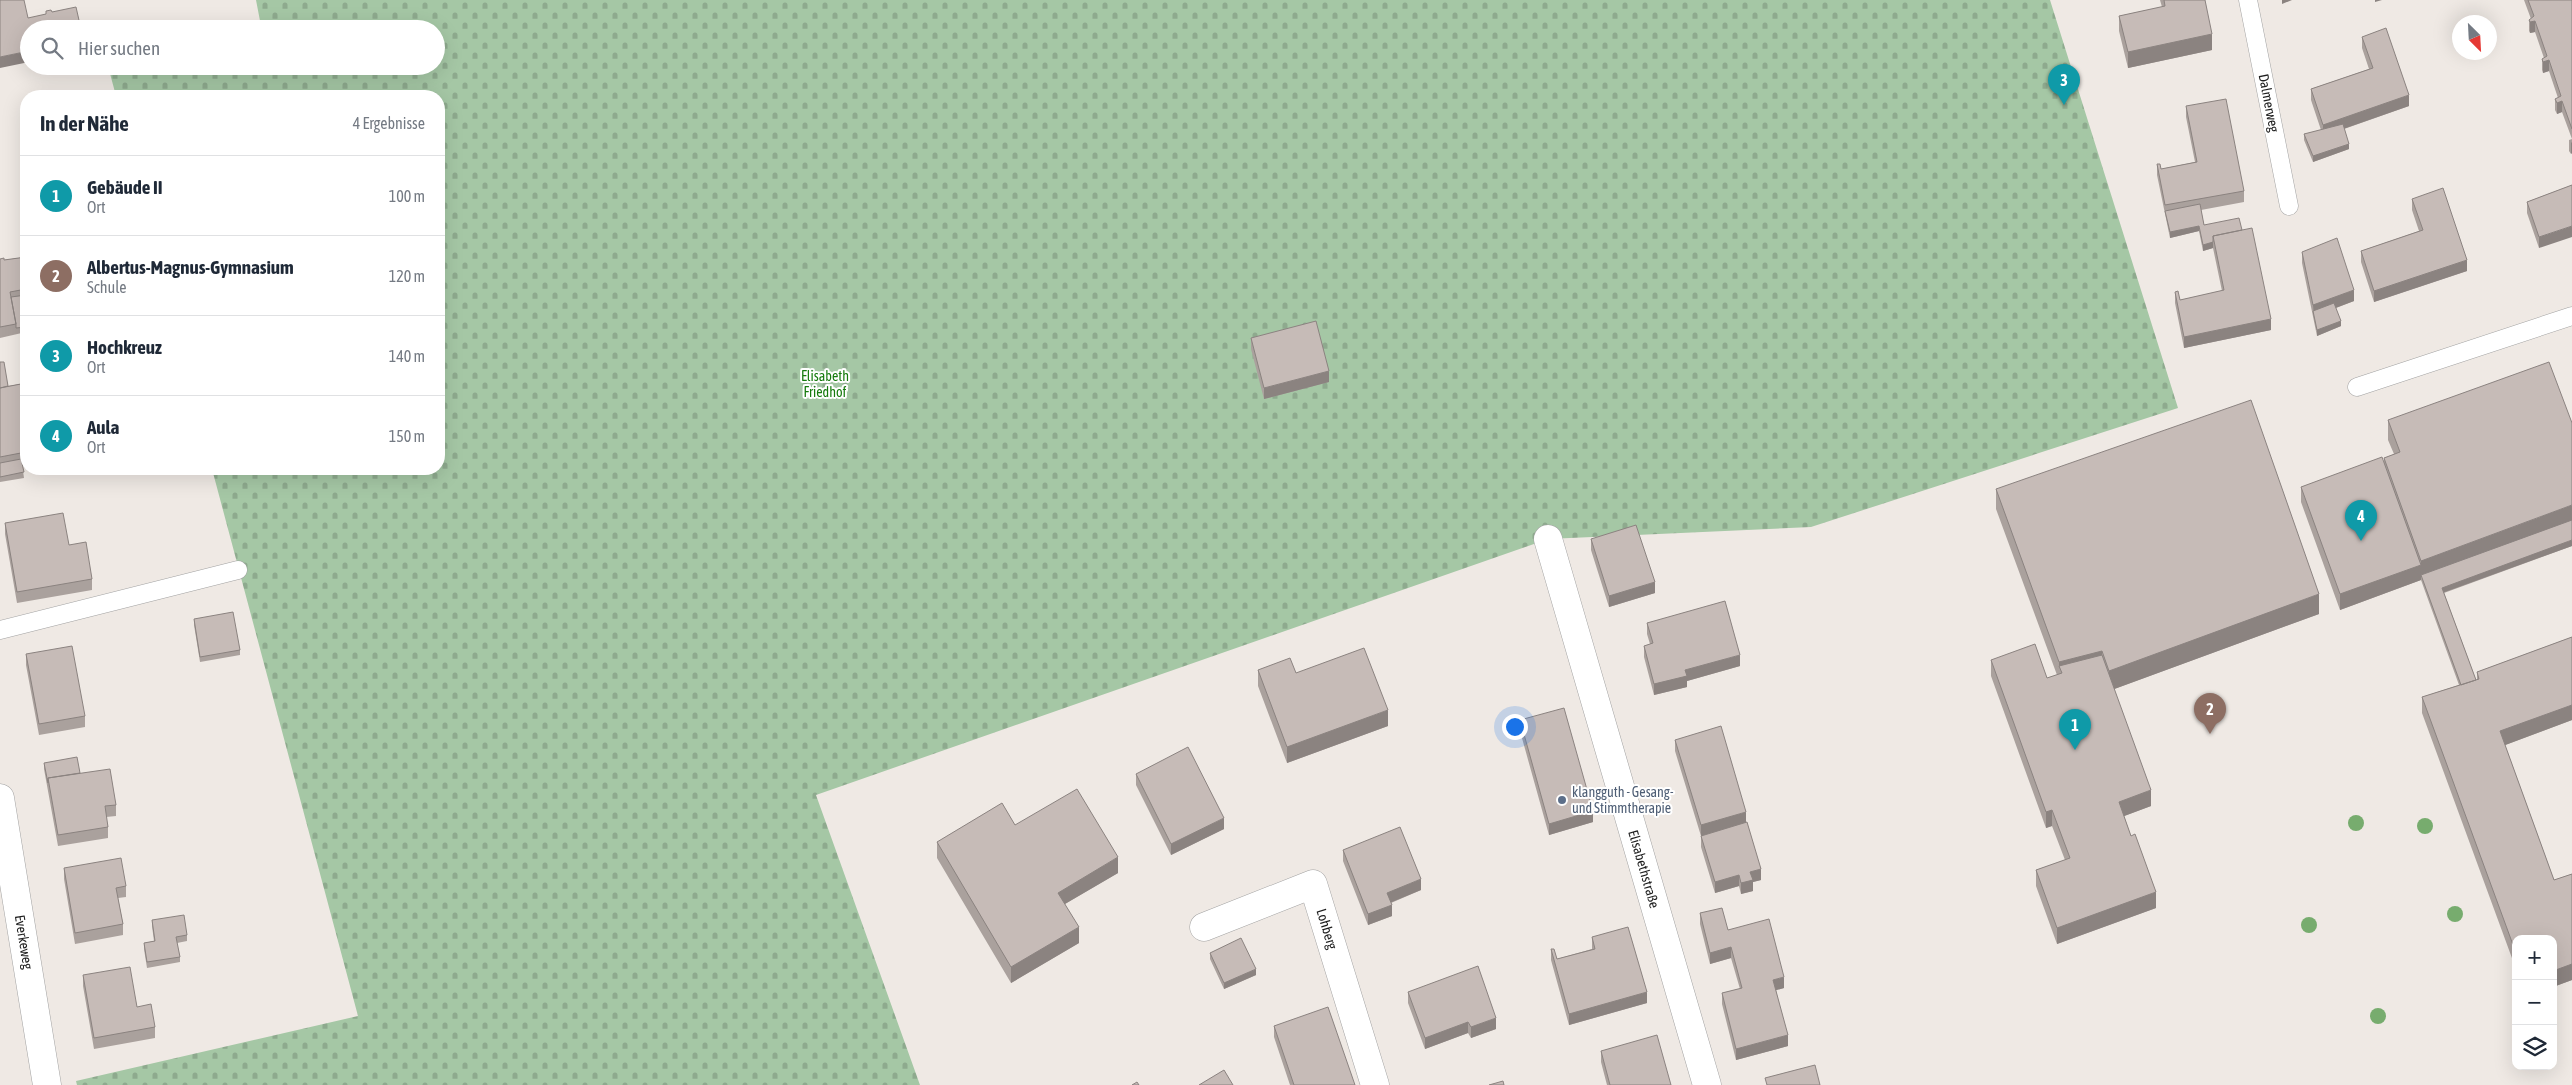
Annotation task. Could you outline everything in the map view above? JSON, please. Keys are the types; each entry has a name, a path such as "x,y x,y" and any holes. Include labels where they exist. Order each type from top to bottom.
{"street":[{"name":"Elisabethstraße","path":"1548,539 1707,1085"},
{"name":"Everkeweg","path":"0,802 47,1085"},
{"name":"Lohberg","path":"1204,926 1314,884 1375,1085"}],"lane":[{"name":"Dalmerweg","path":"2248,0 2289,206"},
{"path":"2357,387 2572,316"},
{"path":"0,630 238,570"}],"green space":[{"name":"Elisabeth Friedhof","path":"256,0 2050,0 2178,408 1811,527 1548,539 816,795 920,1085 77,1085 76,1081 358,1016 214,475 445,475 445,90 114,90 110,75 445,75 445,20 260,20"}],"building":[{"path":"0,0 24,0 28,18 46,14 46,11 51,10 52,12 76,7 79,20 20,20 20,53 0,57"},
{"path":"2164,0 2205,0 2212,34 2128,52 2119,16 2165,6"},
{"path":"2528,0 2572,0 2572,129 2562,101 2557,103 2555,99 2561,96 2549,60 2543,62 2542,59 2547,56 2535,21 2530,22 2529,20 2534,16"},
{"path":"2386,28 2409,95 2323,125 2311,89 2373,68 2362,37"},
{"path":"2226,99 2244,191 2165,205 2157,164 2160,164 2161,169 2197,162 2186,106"},
{"path":"2343,124 2349,144 2313,156 2304,134"},
{"path":"2572,185 2572,226 2539,237 2527,202"},
{"path":"2443,188 2467,260 2374,291 2361,251 2423,230 2412,199"},
{"path":"2200,204 2204,225 2239,218 2242,230 2213,236 2213,242 2203,245 2199,226 2170,232 2165,211"},
{"path":"2252,228 2271,319 2184,337 2175,292 2178,291 2180,300 2224,290 2213,236"},
{"path":"2337,238 2354,290 2313,305 2302,252"},
{"path":"4,258 4,260 20,258 20,290 10,292 16,324 0,327 0,259"},
{"path":"20,296 20,328 16,328 11,297"},
{"path":"2334,303 2341,321 2317,330 2313,311"},
{"path":"1316,321 1329,371 1264,388 1251,338"},
{"path":"0,362 4,362 8,386 0,388"},
{"path":"2549,362 2572,423 2572,505 2421,561 2384,458 2400,452 2388,420"},
{"path":"20,384 20,453 0,457 0,388"},
{"path":"2251,400 2319,594 2109,671 2102,651 2059,662 1996,489"},
{"path":"2382,457 2421,565 2340,594 2301,487"},
{"path":"20,459 20,473 0,477 0,463"},
{"path":"63,513 69,545 86,542 92,579 17,592 5,523"},
{"path":"2572,520 2572,540 2442,588 2476,680 2461,685 2421,575"},
{"path":"1636,525 1655,582 1609,596 1591,539"},
{"path":"1725,601 1740,655 1685,670 1687,676 1654,684 1644,646 1653,643 1647,623"},
{"path":"233,612 240,650 200,657 194,619"},
{"path":"2572,637 2572,705 2500,731 2554,880 2572,874 2572,964 2557,970 2557,935 2512,935 2512,942 2422,697 2479,679 2477,672"},
{"path":"2035,644 2047,678 2062,673 2059,666 2102,655 2151,790 2119,802 2131,836 2135,834 2156,892 2057,928 2036,870 2070,858 2052,810 2046,812 1991,660"},
{"path":"72,646 85,716 39,724 26,654"},
{"path":"1364,648 1388,710 1287,747 1258,670 1290,658 1296,673"},
{"path":"1564,708 1593,811 1549,824 1520,720"},
{"path":"1721,726 1746,812 1701,825 1675,740"},
{"path":"1188,747 1224,818 1171,844 1136,774"},
{"path":"77,757 80,773 48,778 48,783 44,763"},
{"path":"110,769 116,805 105,806 108,827 58,835 48,778"},
{"path":"1077,789 1118,857 1058,893 1079,927 1011,967 937,842 1002,803 1015,825"},
{"path":"1747,822 1761,869 1750,872 1753,880 1741,883 1739,875 1715,882 1701,836"},
{"path":"1400,827 1421,879 1387,893 1392,905 1368,914 1343,850"},
{"path":"121,858 126,886 116,888 123,924 75,933 64,868"},
{"path":"1722,908 1728,930 1769,919 1784,977 1773,980 1788,1035 1736,1049 1722,993 1742,988 1731,947 1710,953 1700,913"},
{"path":"184,915 187,935 176,937 180,957 147,962 144,943 155,941 152,920"},
{"path":"1628,927 1647,992 1569,1014 1551,949 1554,949 1557,959 1595,949 1592,937"},
{"path":"1241,938 1256,969 1224,983 1210,953"},
{"path":"1478,966 1496,1018 1471,1027 1468,1022 1425,1038 1408,992"},
{"path":"130,967 137,1007 151,1004 155,1027 94,1038 83,975"},
{"path":"1328,1007 1355,1085 1294,1085 1274,1026"},
{"path":"1657,1035 1671,1085 1610,1085 1601,1051"},
{"path":"1815,1065 1820,1085 1767,1085 1765,1078"},
{"path":"1224,1070 1233,1085 1199,1085"},
{"path":"1503,1081 1504,1085 1489,1085"}],"place":[{"name":"Hochkreuz","path":"2064,105"},
{"name":"Aula","path":"2361,541"},
{"name":"Albertus-Magnus-Gymnasium","path":"2210,734"},
{"name":"Gebäude II","path":"2075,750"},
{"name":"klangguth - Gesang- und Stimmtherapie","path":"1562,800"}]}
